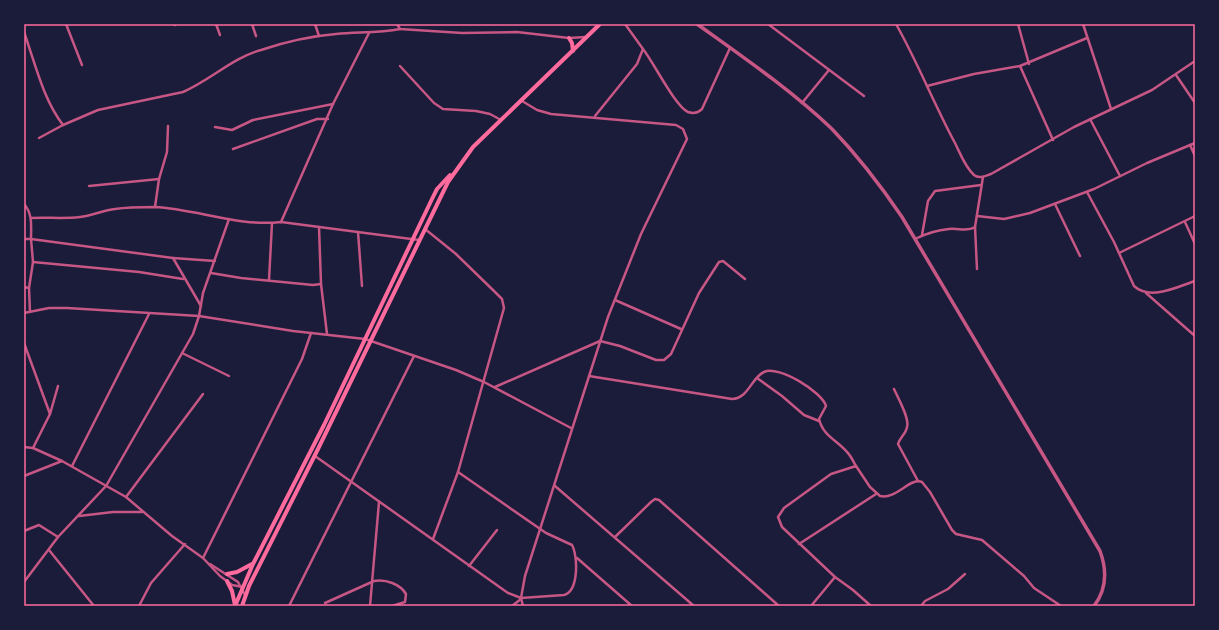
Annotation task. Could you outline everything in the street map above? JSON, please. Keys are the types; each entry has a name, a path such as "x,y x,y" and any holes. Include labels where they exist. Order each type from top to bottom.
{"main road":[{"path":"242,606 249,586 315,456 413,238 437,189 473,148 600,24"},
{"path":"569,38 572,43 573,51"},
{"path":"235,606 253,564 454,171"},
{"path":"227,574 240,571 253,564"},
{"path":"227,581 232,591 235,606"}],"street":[{"path":"66,24 82,65"},
{"path":"216,24 220,34"},
{"path":"252,24 256,36"},
{"path":"315,24 318,36"},
{"path":"397,24 400,29"},
{"path":"625,24 679,104 688,112 694,113 702,109 730,48"},
{"path":"697,24 802,103 832,130 863,164 887,196 915,239 1100,551 1105,563 1105,586 1099,600 1094,606"},
{"path":"768,24 864,96"},
{"path":"896,24 914,56 927,86 968,168 974,175 980,177 991,174 1090,119 1152,90 1195,61"},
{"path":"1018,24 1029,64"},
{"path":"1083,24 1111,109"},
{"path":"39,138 63,125 98,110 183,92 195,87 239,58 260,50 318,36 369,33 400,29 462,33 517,32 569,38 586,37"},
{"path":"24,32 46,95 55,115 63,125"},
{"path":"281,222 333,104 369,33"},
{"path":"927,86 974,74 1029,64 1087,38"},
{"path":"594,117 637,64 643,49"},
{"path":"400,66 434,103 442,109 476,111 490,114 501,121"},
{"path":"1020,66 1053,140"},
{"path":"802,103 829,70"},
{"path":"1176,75 1195,103"},
{"path":"522,101 537,110 551,114 676,125 683,129 687,139 641,234 600,341 571,428 555,486 525,576 521,598 523,606"},
{"path":"215,127 232,130 259,119 333,104"},
{"path":"233,149 265,139 312,120 328,118"},
{"path":"1090,119 1120,176"},
{"path":"155,207 159,179 168,152 168,126"},
{"path":"977,216 999,219 1014,218 1087,192 1195,143"},
{"path":"1190,145 1195,156"},
{"path":"977,269 975,227 983,176"},
{"path":"88,186 159,179"},
{"path":"922,235 928,201 936,191 981,185"},
{"path":"1087,192 1119,253 1134,286 1146,292 1195,336"},
{"path":"24,204 28,209 31,218 33,262 29,288 30,312"},
{"path":"1055,204 1080,256"},
{"path":"31,218 82,217 116,209 155,207 175,209 229,219 272,223 281,222 413,238 419,240"},
{"path":"1119,253 1195,216"},
{"path":"24,582 58,538 106,486 193,334 199,316 203,293 229,219"},
{"path":"1185,222 1195,244"},
{"path":"269,280 272,223"},
{"path":"320,227 321,284 327,334"},
{"path":"915,239 922,235 951,229 964,230 975,227"},
{"path":"425,229 456,254 502,299 504,308 458,472 433,540"},
{"path":"358,232 362,286"},
{"path":"24,239 173,258 215,261"},
{"path":"173,258 183,279 201,306"},
{"path":"495,387 600,341 662,360 671,354 681,329 699,293 719,262 723,261 728,264 745,279"},
{"path":"33,262 139,272 183,279"},
{"path":"211,273 241,278 313,285 321,284"},
{"path":"1146,292 1160,292 1195,281"},
{"path":"24,287 29,288"},
{"path":"615,300 681,329"},
{"path":"24,313 50,308 67,308 199,316 367,340 484,382 571,428"},
{"path":"72,466 149,314"},
{"path":"203,558 302,359 310,333"},
{"path":"24,343 50,414"},
{"path":"182,353 229,376"},
{"path":"289,606 414,356"},
{"path":"589,376 732,399 743,395 765,371 774,370 806,385 826,404 819,421"},
{"path":"757,378 786,399 804,415 819,421 828,436 848,453 876,494 889,497 918,481"},
{"path":"33,448 50,414 58,386"},
{"path":"894,389 908,422 907,430 900,438 898,444 918,481 926,486 952,530 962,536 982,540 1024,576 1034,588 1061,606"},
{"path":"126,497 203,394"},
{"path":"24,447 33,448 62,461 126,497 143,512 203,558 214,571 227,581 242,587 249,586"},
{"path":"315,456 502,590 521,598 564,595 570,593 573,587 577,558 574,549 569,542 554,537 541,529 458,472"},
{"path":"24,476 62,461"},
{"path":"856,466 831,474 780,512 778,517 780,525 799,544 835,577 871,606"},
{"path":"555,486 694,606"},
{"path":"799,544 876,494"},
{"path":"615,537 651,502 655,499 660,500 779,606"},
{"path":"370,606 374,581 379,502"},
{"path":"79,516 113,512 143,512"},
{"path":"24,531 32,526 39,525 58,538"},
{"path":"469,566 497,530"},
{"path":"139,606 151,583 185,544"},
{"path":"49,550 94,606"},
{"path":"577,558 632,606"},
{"path":"209,564 227,574 242,587 245,596"},
{"path":"921,606 925,601 948,589 966,574"},
{"path":"811,606 835,577"},
{"path":"325,603 374,581 387,581 405,592 407,597 405,602 392,606"},
{"path":"512,606 521,598"}]}
